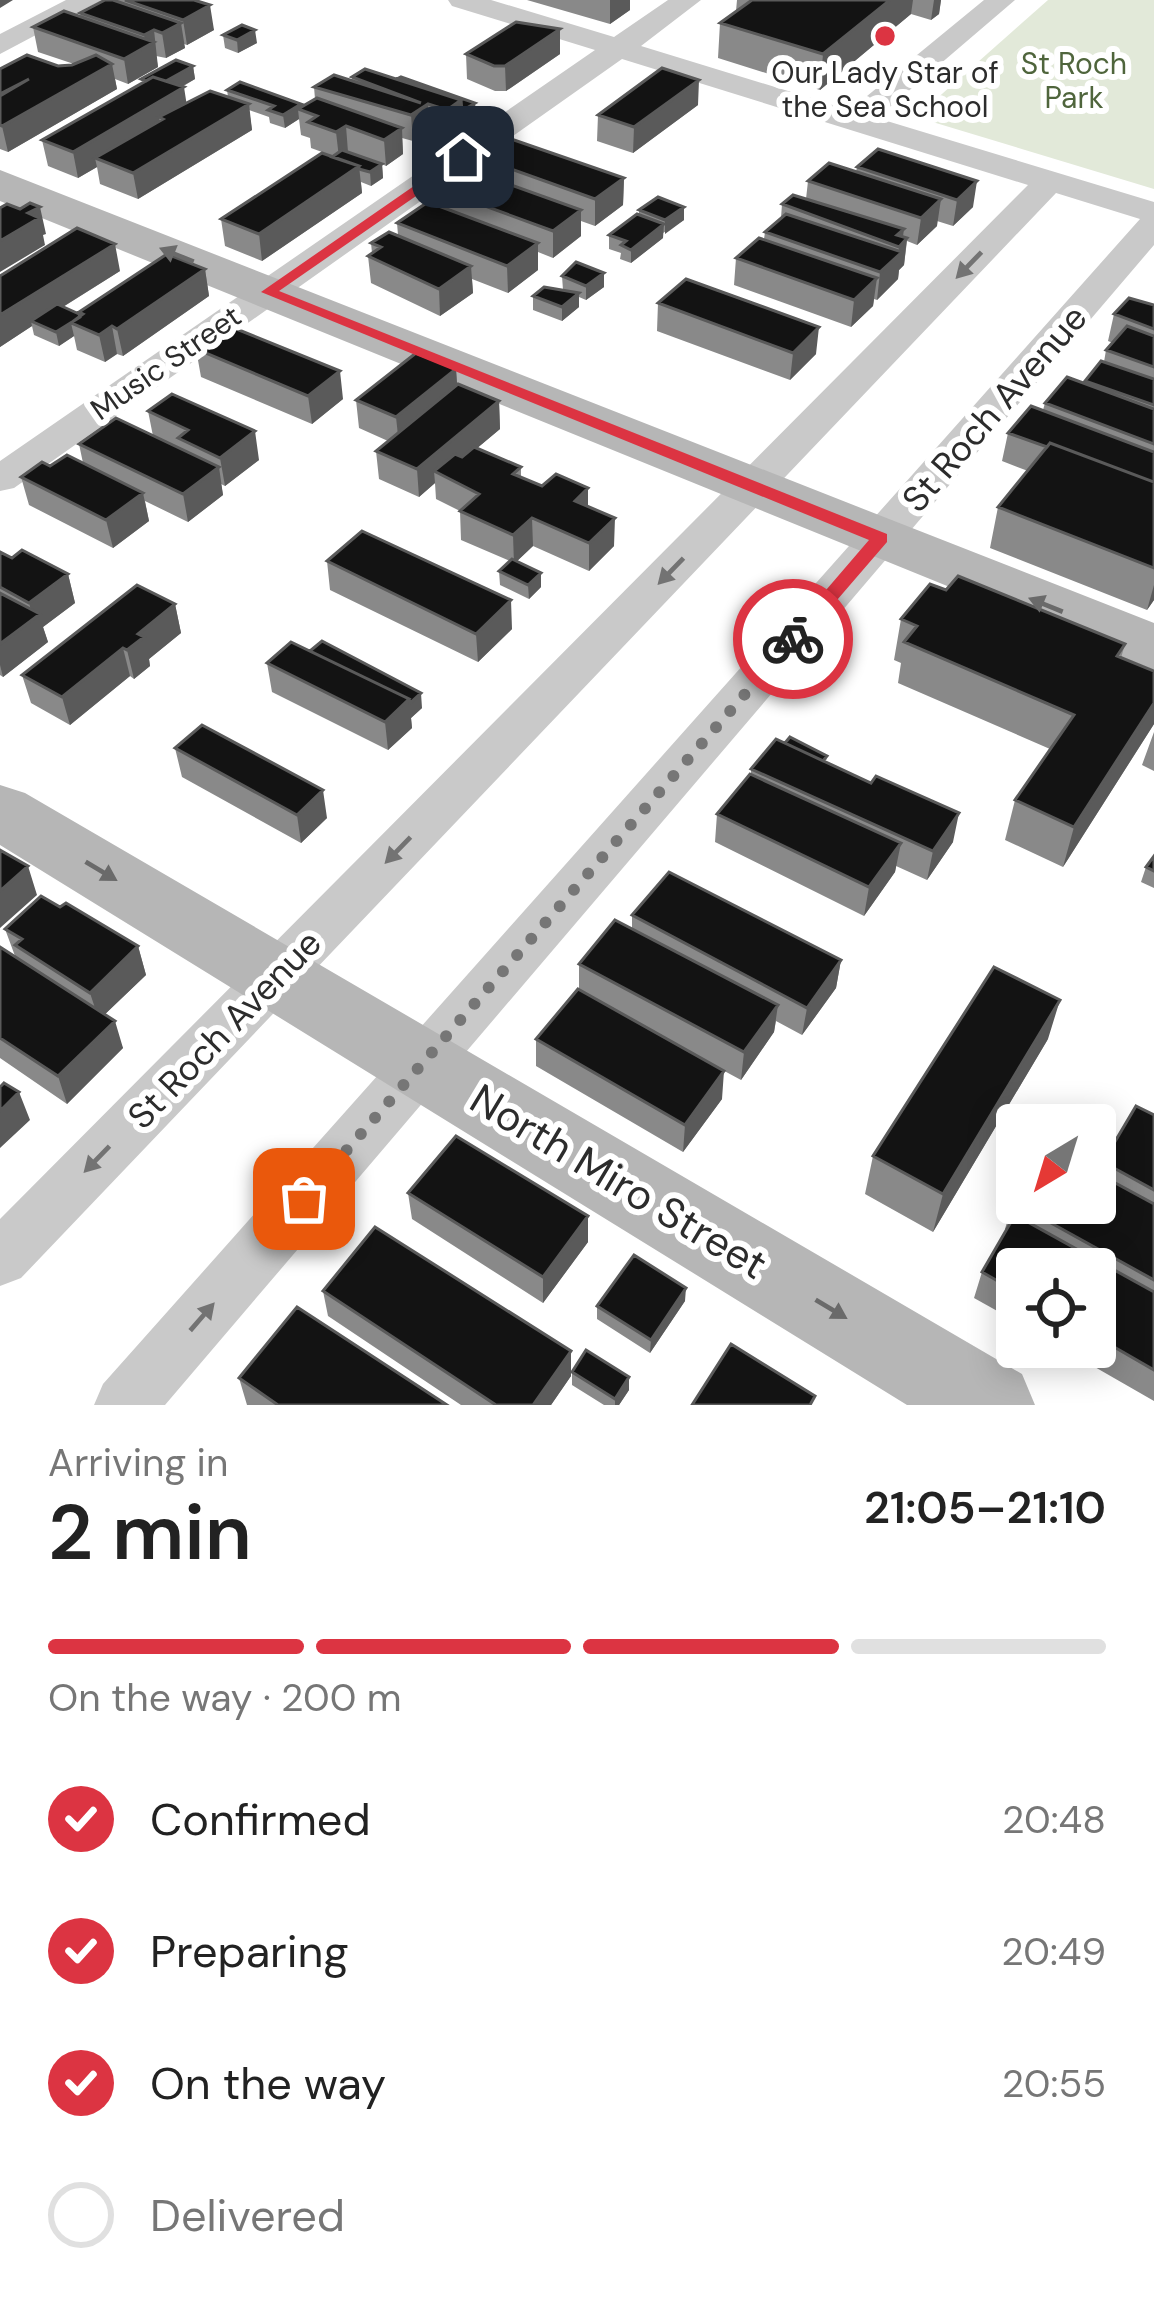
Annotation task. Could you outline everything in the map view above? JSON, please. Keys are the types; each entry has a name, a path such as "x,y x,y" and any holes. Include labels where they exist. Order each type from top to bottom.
{"street":[{"path":"0,45 88,0"},
{"path":"462,0 1154,213"},
{"name":"Music Street","path":"0,478 687,0"},
{"path":"855,121 1001,0"},
{"name":"St Roch Avenue","path":"0,1259 1050,181"},
{"path":"0,184 1154,648"},
{"name":"St Roch Avenue","path":"125,1405 1154,224"},
{"name":"North Miro Street","path":"0,811 990,1405"}],"green space":[{"name":"St Roch Park","path":"1048,0 1154,0 1154,189 916,117"}],"building":[{"path":"105,0 181,23 162,33 154,30 144,35 80,13"},
{"path":"125,0 194,0 210,5 183,20"},
{"path":"752,0 890,0 823,54 720,23"},
{"path":"64,11 154,42 124,59 33,27"},
{"path":"516,22 560,29 505,66 466,54"},
{"path":"242,25 255,30 237,40 223,35"},
{"path":"27,55 58,66 96,55 112,64 2,126 0,96 29,79 0,94 0,69"},
{"path":"176,60 193,66 166,81 141,79"},
{"path":"662,68 699,80 634,127 598,115"},
{"path":"365,69 461,100 447,110 428,104 411,115 314,87 334,75 421,103 352,77"},
{"path":"153,77 184,87 73,152 42,140"},
{"path":"397,79 475,103 462,111 461,100"},
{"path":"240,82 301,104 283,115 268,110 274,106 227,90"},
{"path":"210,91 249,104 133,173 95,158 163,119 159,117"},
{"path":"317,98 402,128 384,140 346,126 336,132 308,122 317,116 298,109"},
{"path":"514,140 624,178 595,199 486,160"},
{"path":"878,149 977,181 957,200 857,167"},
{"path":"342,150 382,164 370,172 359,169 332,157"},
{"path":"322,153 359,166 259,234 221,219"},
{"path":"829,163 941,199 921,218 808,181"},
{"path":"472,171 581,210 553,231 444,191"},
{"path":"793,195 904,229 897,235 907,238 899,247 782,204"},
{"path":"658,197 684,207 665,220 639,210"},
{"path":"428,202 538,243 507,266 397,223"},
{"path":"30,203 40,207 28,213 39,218 0,241 0,208 7,204 20,209"},
{"path":"637,214 664,224 631,250 621,245 626,241 609,235"},
{"path":"786,214 902,252 880,272 765,232"},
{"path":"77,228 115,244 0,315 0,276"},
{"path":"389,232 471,266 439,289 368,256 381,247 371,243"},
{"path":"759,238 877,278 854,300 736,258"},
{"path":"167,254 205,269 117,329 112,326 99,335 71,323 83,314 79,312"},
{"path":"576,262 604,273 586,286 562,276"},
{"path":"686,279 819,327 793,353 658,303"},
{"path":"544,287 579,293 562,307 533,296"},
{"path":"1129,298 1154,305 1154,329 1114,314"},
{"path":"57,304 80,317 56,332 31,321"},
{"path":"229,326 340,371 308,396 196,349"},
{"path":"1127,326 1154,336 1154,367 1106,350"},
{"path":"416,353 456,369 396,417 356,400"},
{"path":"1101,361 1154,379 1154,405 1085,381"},
{"path":"1067,377 1154,409 1154,444 1045,403"},
{"path":"458,384 499,401 417,469 376,451"},
{"path":"172,394 255,431 220,458 178,438 188,430 148,411"},
{"path":"1031,406 1154,452 1154,482 1050,443 1047,447 1008,433"},
{"path":"116,418 219,467 183,494 79,444"},
{"path":"1050,443 1154,482 1154,568 998,507"},
{"path":"474,447 521,467 513,474 542,486 556,474 588,488 575,501 615,518 589,543 532,518 513,535 460,511 479,494 434,471 455,454 462,457"},
{"path":"67,455 143,493 106,520 21,477 42,462 50,466"},
{"path":"362,531 511,600 476,634 327,561"},
{"path":"22,550 68,574 29,603 0,587 0,552 12,558"},
{"path":"512,559 541,573 528,585 499,571"},
{"path":"958,576 1125,644 1117,656 1154,671 1154,703 1074,827 1015,800 1074,715 904,642 917,626 901,619 930,584 946,590"},
{"path":"137,585 175,604 138,634 144,637 62,697 22,675"},
{"path":"0,593 40,614 0,644"},
{"path":"322,641 421,693 410,703 310,651"},
{"path":"291,642 409,699 385,722 267,663"},
{"path":"202,725 323,790 297,815 175,748"},
{"path":"790,737 827,756 823,761 785,743"},
{"path":"776,739 871,783 876,776 959,813 933,851 751,769"},
{"path":"750,774 901,843 869,887 717,814"},
{"path":"0,850 28,866 0,891"},
{"path":"669,872 841,960 807,1008 632,915"},
{"path":"41,896 60,907 66,903 138,946 90,993 15,945 22,939 5,929"},
{"path":"615,920 778,1005 744,1052 579,964"},
{"path":"0,947 115,1021 58,1076 0,1038"},
{"path":"994,967 1060,1000 943,1194 873,1156"},
{"path":"578,989 724,1071 685,1125 536,1039"},
{"path":"4,1083 19,1092 0,1111 0,1087"},
{"path":"1136,1106 1154,1115 1154,1190 1116,1169 1116,1140"},
{"path":"456,1136 588,1216 543,1277 408,1193"},
{"path":"1116,1183 1154,1204 1154,1280 1116,1259 1116,1248 1096,1248 1053,1224 1116,1224"},
{"path":"1010,1224 1031,1224 1075,1248 996,1248 996,1280 982,1272"},
{"path":"375,1227 571,1351 533,1405 496,1405 323,1291"},
{"path":"634,1255 686,1288 651,1340 597,1306"},
{"path":"1116,1271 1154,1292 1154,1370 1116,1348"},
{"path":"297,1307 447,1405 278,1405 239,1378"},
{"path":"731,1344 815,1396 810,1405 692,1405"},
{"path":"586,1350 629,1377 615,1399 572,1372"}],"way so far":[{"path":"304,1199 793,639"}],"place":[{"name":"Our Lady Star of the Sea School","path":"885,36"}],"route":[{"path":"463,157 268,292 881,538 793,639"}]}
